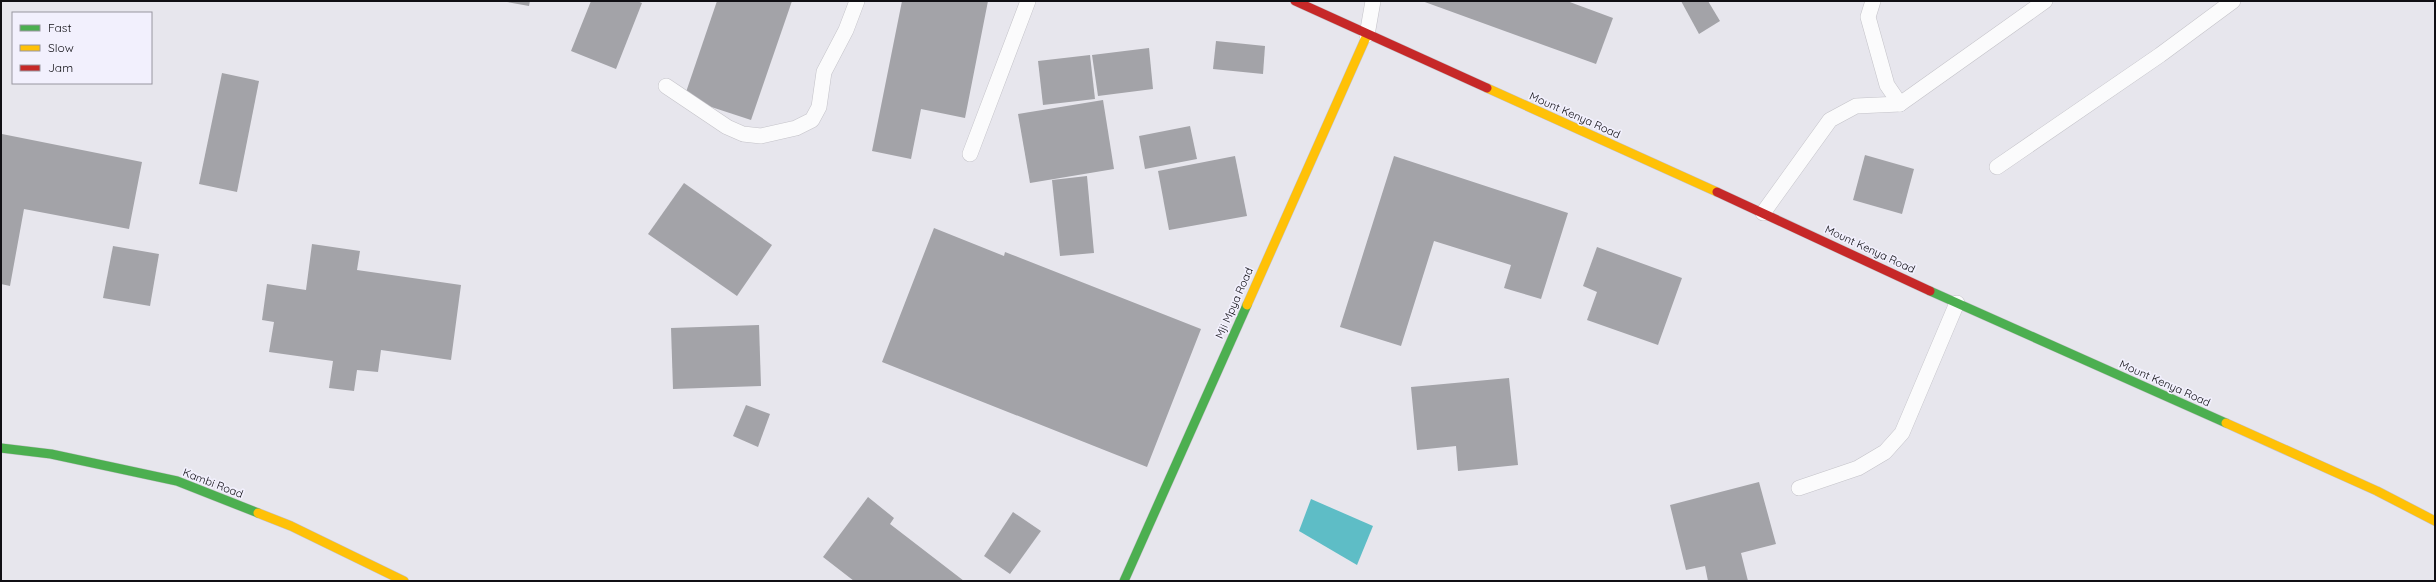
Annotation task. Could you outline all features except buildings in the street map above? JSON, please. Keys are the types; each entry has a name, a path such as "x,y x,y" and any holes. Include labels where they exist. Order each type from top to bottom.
{"main road":[{"name":"Mount Kenya Road","path":"1295,1 1367,35 1764,212 1957,303 2377,491 2435,521"},
{"name":"Mji Mpya Road","path":"1124,581 1367,35"},
{"name":"Kambi Road","path":"1,448 51,454 177,481 290,526 404,581"}],"lane":[{"path":"666,86 727,127 743,134 761,136 796,128 812,120 819,106 824,72 846,30 857,1"},
{"path":"970,154 1028,1"},
{"path":"1367,35 1373,1"},
{"path":"1873,1 1868,17 1888,85 1900,104"},
{"path":"1764,212 1830,120 1856,106 1900,104 2045,1"},
{"path":"1997,167 2160,55 2233,1"},
{"path":"1799,488 1858,468 1885,452 1902,433 1957,303"}],"water":[{"path":"1311,499 1373,526 1357,565 1299,531"}],"traffic: fast":[{"path":"1930,291 2226,423"},
{"path":"1124,581 1247,305"},
{"path":"1,448 51,454 177,481 258,513"}],"traffic: slow":[{"path":"1247,305 1367,35"},
{"path":"1487,88 1717,192"},
{"path":"2226,423 2377,491 2435,521"},
{"path":"258,513 291,526 404,581"}],"traffic: jam":[{"path":"1295,1 1487,88"},
{"path":"1717,192 1930,291"}]}
